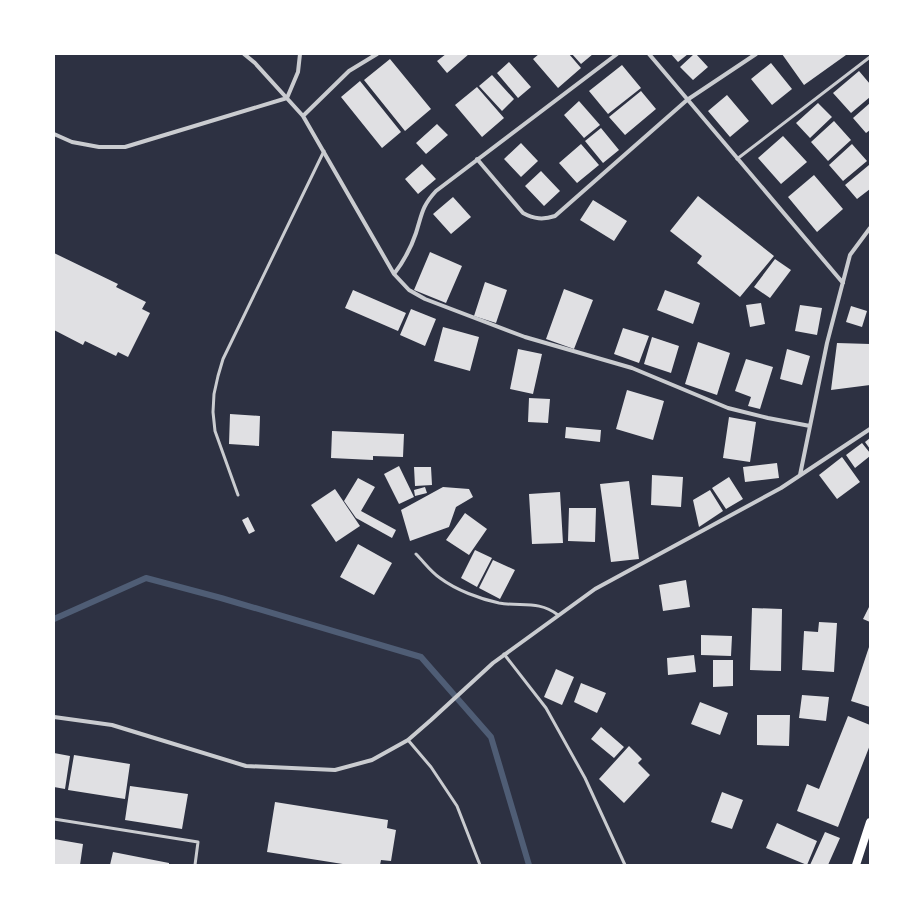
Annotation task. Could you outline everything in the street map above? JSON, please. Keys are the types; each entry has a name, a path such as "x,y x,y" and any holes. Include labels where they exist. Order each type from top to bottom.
{"main road":[{"path":"856,865 870,822"}],"street":[{"path":"244,54 255,63 303,116 394,274 409,290 421,297 525,337 632,368 728,408 810,426"},
{"path":"287,98 298,72 300,54"},
{"path":"303,116 349,71 377,54"},
{"path":"394,274 410,247 421,214 428,200 436,191 617,54"},
{"path":"648,54 843,283"},
{"path":"477,159 529,217 546,219 555,216 687,100 756,54"},
{"path":"54,134 72,142 99,147 124,146 287,98"},
{"path":"800,475 827,344 850,255 870,228"},
{"path":"54,717 112,725 246,766 335,770 372,760 408,740 504,654 595,589 781,488 870,429"}],"lane":[{"path":"737,159 870,57"},
{"path":"238,495 215,431 214,394 218,376 223,359 324,151"},
{"path":"416,554 439,578 464,591 500,603 526,603 543,607 558,615"},
{"path":"504,654 546,708 585,778 625,865"},
{"path":"408,740 431,767 457,806 480,865"},
{"path":"54,819 198,842 195,865"}],"building":[{"path":"446,54 469,54 447,73 437,61"},
{"path":"539,54 569,54 581,68 558,88 533,59"},
{"path":"572,54 593,54 581,64"},
{"path":"671,54 688,54 678,62"},
{"path":"694,54 696,54 708,67 693,80 680,67"},
{"path":"782,54 846,54 846,55 804,85"},
{"path":"390,59 431,109 405,131 364,80"},
{"path":"509,62 531,87 518,98 497,73"},
{"path":"771,63 792,89 772,105 751,79"},
{"path":"622,65 641,88 608,114 589,91"},
{"path":"859,71 870,84 870,97 851,113 833,93"},
{"path":"492,75 514,99 502,111 479,86"},
{"path":"360,81 401,132 382,148 341,97"},
{"path":"477,87 504,118 482,137 455,105"},
{"path":"641,91 656,109 625,135 609,117"},
{"path":"727,95 749,121 730,137 708,111"},
{"path":"579,101 600,125 584,138 564,115"},
{"path":"818,103 832,117 810,138 796,123"},
{"path":"870,103 870,130 866,133 853,118"},
{"path":"834,121 851,140 828,161 811,142"},
{"path":"437,124 448,135 426,154 416,143"},
{"path":"601,128 619,150 603,163 585,141"},
{"path":"783,136 807,162 781,184 758,158"},
{"path":"521,143 538,161 521,177 504,159"},
{"path":"581,144 599,165 577,183 559,163"},
{"path":"852,144 867,161 843,181 829,165"},
{"path":"422,164 436,179 418,194 405,179"},
{"path":"869,165 870,189 857,199 845,185"},
{"path":"541,171 560,191 544,206 525,186"},
{"path":"814,175 843,209 817,232 788,197"},
{"path":"698,196 774,256 740,297 697,263 702,256 670,231"},
{"path":"453,197 471,217 451,234 433,214"},
{"path":"593,200 627,221 614,241 580,220"},
{"path":"430,252 462,266 446,303 414,290"},
{"path":"54,253 118,284 116,287 146,302 142,309 150,313 128,357 118,352 116,356 85,341 83,345 54,330"},
{"path":"775,259 791,270 770,298 754,287"},
{"path":"485,282 507,290 496,323 474,316"},
{"path":"564,289 593,300 574,349 546,339"},
{"path":"353,290 406,313 398,331 345,308"},
{"path":"665,290 700,303 693,324 657,310"},
{"path":"761,303 765,324 750,327 746,305"},
{"path":"800,305 822,308 817,335 795,331"},
{"path":"851,306 867,311 862,327 846,322"},
{"path":"411,309 436,319 425,346 400,335"},
{"path":"443,327 479,337 470,371 434,361"},
{"path":"623,328 649,336 639,363 614,354"},
{"path":"652,337 679,346 671,373 644,364"},
{"path":"698,342 730,353 717,395 685,384"},
{"path":"837,343 870,344 870,385 831,390"},
{"path":"518,349 542,354 533,394 510,389"},
{"path":"787,349 810,356 802,385 780,379"},
{"path":"746,359 773,367 760,409 748,406 751,397 735,391"},
{"path":"627,390 664,401 653,440 616,429"},
{"path":"529,398 550,399 548,423 528,422"},
{"path":"230,414 260,416 259,446 229,444"},
{"path":"729,417 756,422 750,462 723,458"},
{"path":"566,427 601,430 600,442 565,438"},
{"path":"332,431 404,434 403,457 373,456 373,460 331,458"},
{"path":"870,438 870,449 865,442"},
{"path":"862,443 870,453 870,456 855,468 846,455"},
{"path":"842,457 860,482 837,499 819,475"},
{"path":"777,463 779,478 745,482 743,467"},
{"path":"399,466 414,497 399,504 384,474"},
{"path":"414,467 431,467 432,485 415,486"},
{"path":"652,475 683,477 681,507 651,505"},
{"path":"729,477 743,499 726,509 712,488"},
{"path":"358,478 375,487 361,511 396,530 392,538 356,518 344,501"},
{"path":"629,481 639,559 611,562 600,484"},
{"path":"425,487 427,493 415,496 414,490"},
{"path":"443,487 469,489 473,497 456,507 449,527 410,541 401,510"},
{"path":"335,489 360,526 336,542 311,505"},
{"path":"710,490 723,511 699,527 693,500"},
{"path":"560,492 563,543 532,544 529,494"},
{"path":"569,508 596,508 595,542 568,541"},
{"path":"465,513 487,529 469,555 446,540"},
{"path":"248,517 255,531 249,534 242,520"},
{"path":"358,544 392,563 374,595 340,577"},
{"path":"475,550 492,558 477,587 461,578"},
{"path":"493,560 515,570 500,599 479,588"},
{"path":"686,580 690,607 663,611 659,585"},
{"path":"870,605 870,622 863,619"},
{"path":"752,608 782,609 781,671 750,670"},
{"path":"819,622 837,623 834,672 802,670 804,631 818,632"},
{"path":"701,635 732,636 731,656 701,655"},
{"path":"870,644 870,707 851,701"},
{"path":"694,655 696,672 668,675 667,658"},
{"path":"713,660 733,660 733,686 713,687"},
{"path":"556,669 574,677 562,705 544,697"},
{"path":"581,683 606,693 597,713 574,702"},
{"path":"802,695 829,697 826,721 799,718"},
{"path":"700,702 728,713 720,735 691,724"},
{"path":"757,715 790,715 789,746 757,745"},
{"path":"848,716 870,725 870,745 838,827 797,811 807,784 819,789"},
{"path":"601,727 624,747 614,758 591,739"},
{"path":"629,746 642,759 638,763 650,775 624,803 599,779"},
{"path":"54,753 70,756 65,789 54,787"},
{"path":"74,755 130,764 125,799 68,790"},
{"path":"130,786 188,794 182,829 125,820"},
{"path":"722,792 743,800 732,829 711,822"},
{"path":"275,802 388,820 387,828 396,830 391,861 381,860 380,865 349,865 267,852"},
{"path":"777,823 817,841 807,865 766,848"},
{"path":"825,832 840,838 828,865 810,865"},
{"path":"54,839 83,844 80,865 54,865"},
{"path":"113,852 169,863 169,865 110,865"}],"waterway":[{"path":"54,619 146,578 221,598 421,657 491,737 529,865"}]}
